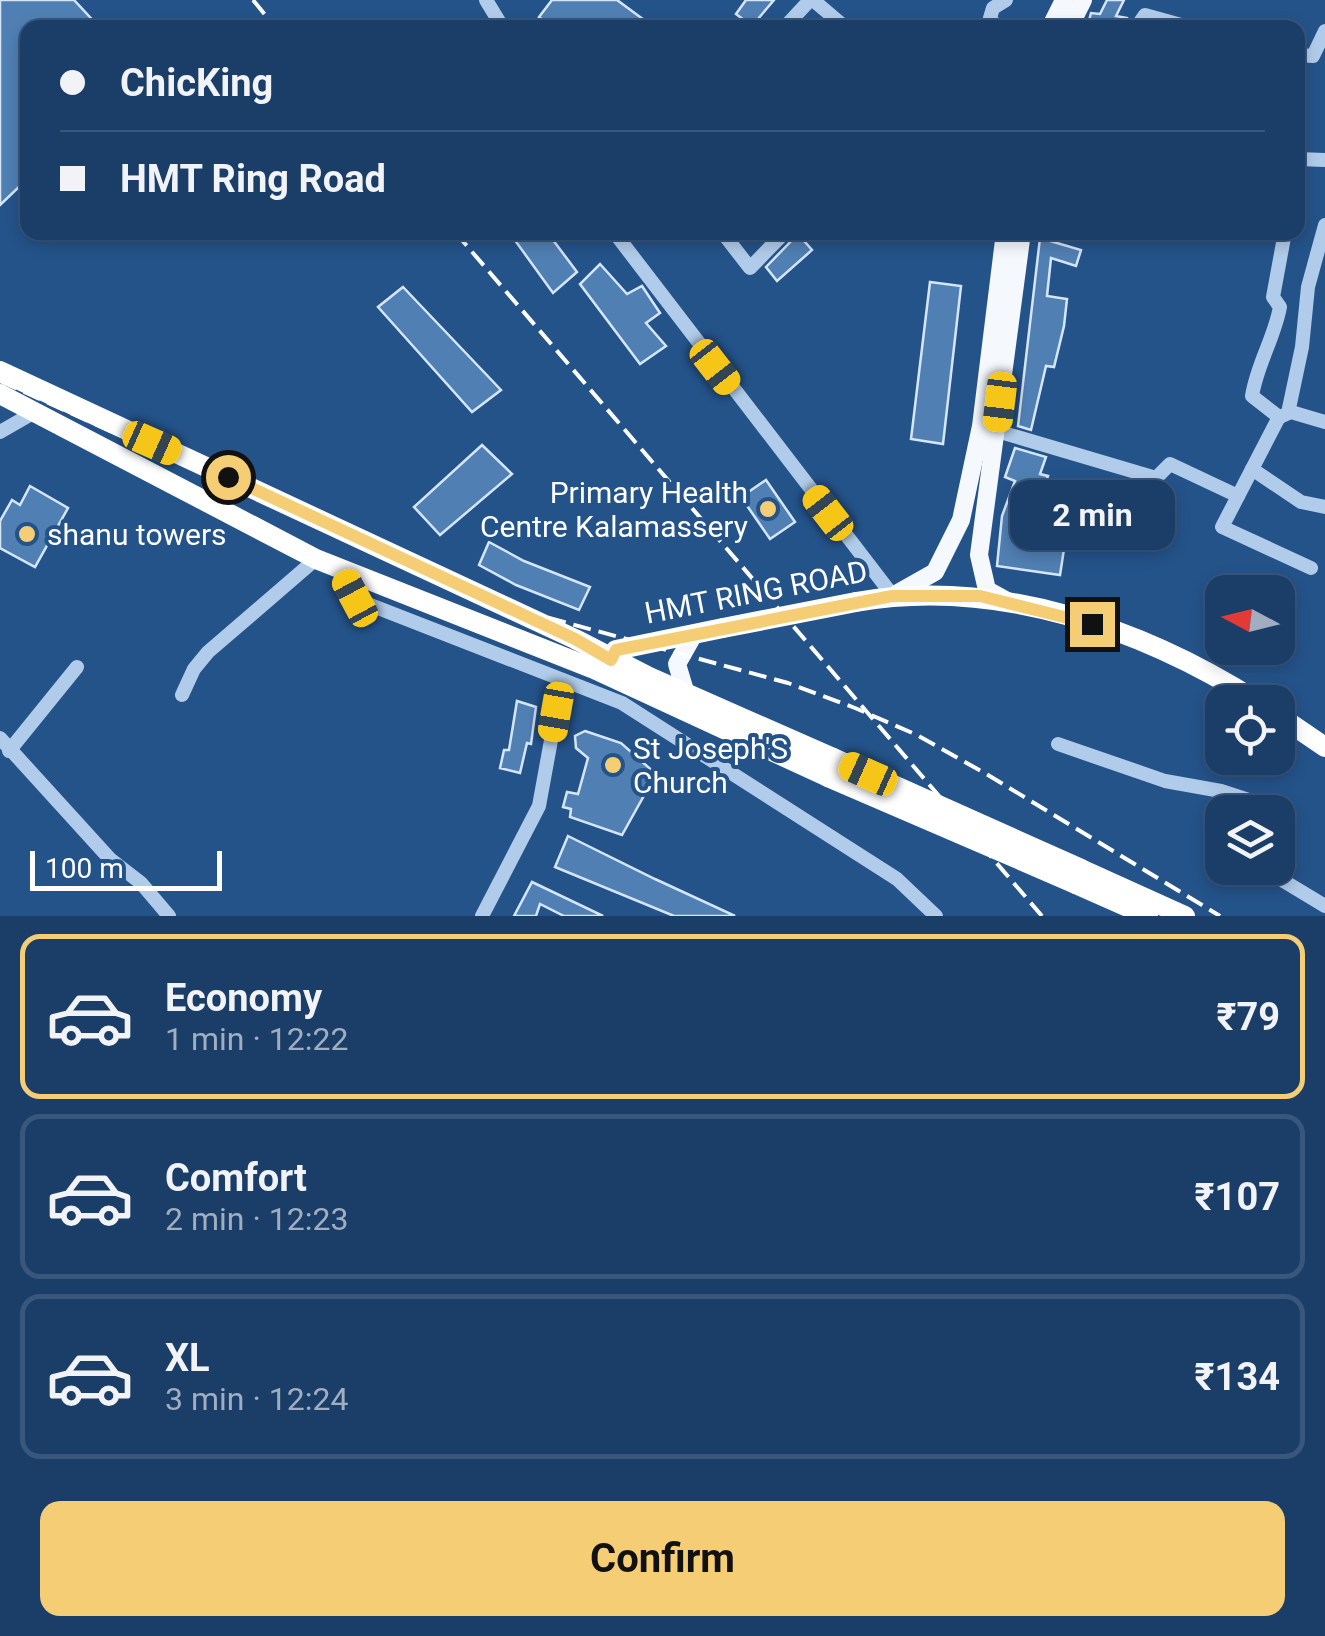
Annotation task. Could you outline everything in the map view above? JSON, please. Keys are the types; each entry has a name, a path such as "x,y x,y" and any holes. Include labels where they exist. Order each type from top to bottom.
{"highway":[{"path":"0,371 575,639 640,682 686,694 831,767"},
{"path":"0,394 316,559 640,682 1144,909 1185,916"},
{"name":"HMT RING ROAD","path":"611,660 616,650 856,602 892,596 962,594 1012,602 1129,638 1196,666 1229,685"},
{"path":"1295,727 1325,747"}],"main road":[{"path":"892,596 935,572 961,520 981,426 1005,240"},
{"path":"1012,602 987,590 979,555 1021,240"},
{"path":"686,694 677,664 694,634"}],"street":[{"path":"792,20 812,0 836,20"},
{"path":"992,20 993,8 1006,0"},
{"path":"1305,55 1313,56 1325,32"},
{"path":"1311,568 1222,527 1283,415 1302,347 1308,287 1325,226"},
{"path":"620,240 892,596"},
{"path":"728,240 750,268 778,240"},
{"path":"1283,240 1273,297 1280,306 1274,338 1256,371 1252,396 1283,415 1325,422"},
{"path":"0,432 33,413"},
{"path":"996,430 1156,478 1170,464 1238,496"},
{"path":"1252,468 1301,502 1325,506"},
{"path":"182,696 194,669 208,652 316,559"},
{"path":"339,569 355,598 622,703 897,879 936,916"},
{"path":"77,666 5,745 169,916"},
{"path":"482,916 538,806 562,680"},
{"path":"1058,744 1165,781 1229,795"},
{"path":"1290,885 1325,906"}],"building":[{"path":"0,0 74,0 93,20 20,20 20,186 0,205"},
{"path":"552,0 617,0 644,20 543,20 539,17"},
{"path":"746,0 774,0 757,20 744,20 736,14"},
{"path":"1107,0 1124,0 1116,16 1127,20 1089,20 1091,13 1100,14"},
{"path":"515,240 553,240 577,272 553,293"},
{"path":"792,240 803,240 812,250 777,281 766,267"},
{"path":"1040,240 1047,240 1081,250 1076,266 1051,258 1047,296 1067,299 1064,326 1054,367 1046,366 1031,430 1018,426"},
{"path":"600,264 627,294 642,286 660,313 646,323 666,346 640,364 580,284"},
{"path":"930,282 961,286 943,444 911,439"},
{"path":"403,287 501,390 472,412 378,307"},
{"path":"482,445 512,474 440,535 414,507"},
{"path":"1015,448 1046,457 1040,474 1048,476 1041,496 1055,501 1039,540 1064,549 1060,575 997,566 1002,516 1015,481 1005,477"},
{"name":"Primary Health Centre Kalamassery","path":"766,480 795,522 770,539 741,497"},
{"name":"shanu towers","path":"30,486 68,508 35,567 0,548 0,521 12,500 20,505"},
{"path":"489,542 524,561 590,587 579,610 516,585 479,565"},
{"path":"517,701 536,707 531,744 527,743 520,773 500,768 504,750 509,750"},
{"path":"585,731 621,743 656,774 622,835 570,817 571,809 563,807 567,792 578,794 588,758 576,748 575,736"},
{"path":"568,836 735,916 674,916 555,867"},
{"path":"532,882 603,916 564,916 540,904 536,916 514,916"}],"railway":[{"path":"253,0 269,20"},
{"path":"462,240 1042,916"},
{"path":"0,381 483,600 788,683 917,735 1220,916"}],"place":[{"name":"Primary Health Centre Kalamassery","path":"768,509"},
{"name":"shanu towers","path":"27,534"},
{"name":"St Joseph'S Church","path":"613,765"}],"route":[{"path":"228,477 575,639 611,660 616,650 892,596 980,596 1092,624"}]}
